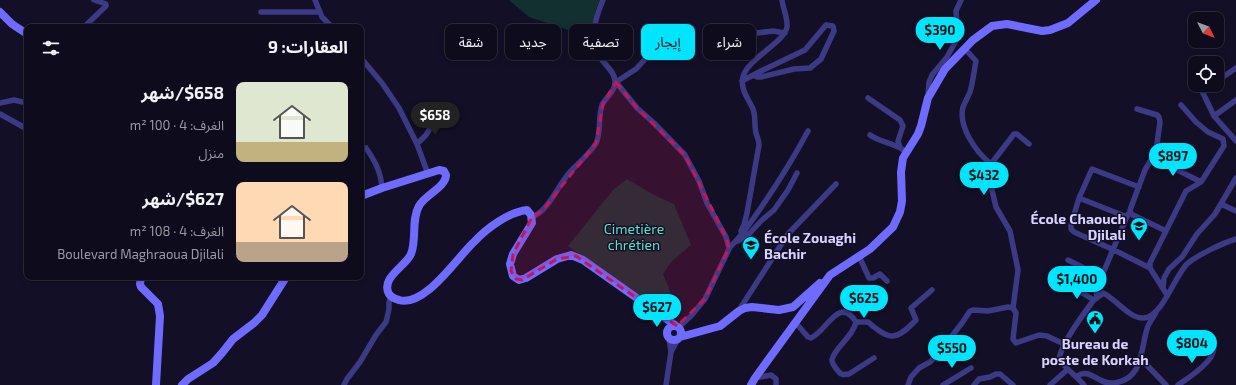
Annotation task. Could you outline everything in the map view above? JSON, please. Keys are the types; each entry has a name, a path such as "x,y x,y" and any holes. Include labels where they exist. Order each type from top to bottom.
{"main road":[{"path":"668,336 668,328 679,332 705,330 720,326 745,308 752,307 779,310 793,307 830,275 870,249 893,227 900,212 902,201 901,172 903,149 918,134 928,98 945,69 980,34 992,26 1007,24 1042,31 1050,30 1068,23 1096,0"},
{"path":"0,12 12,24 24,32"},
{"path":"364,195 442,170 445,172 447,177 444,182 418,206 411,254 407,261 393,273 389,280 387,287 391,297 403,301 416,298 426,292 458,260 474,241 496,223 524,211 529,211 532,217 531,225 513,254 510,264 513,276 516,279 522,280 557,259 571,255 583,260 657,313 679,332"},
{"path":"753,381 830,275"},
{"path":"141,280 141,287 158,304 160,316 156,385"},
{"path":"182,385 188,379 213,363 233,339 262,315 284,280"},
{"path":"657,313 668,336 673,340 679,332"}],"street":[{"path":"87,24 106,6 103,2 94,0"},
{"path":"315,0 319,12 329,24"},
{"path":"603,0 596,18 594,30 595,47 598,55 636,108 654,123 685,156 699,181 707,203 726,237 729,248"},
{"path":"666,385 671,352 679,332 705,299 729,248 744,225 759,140 756,133 753,110 744,91 742,81 743,75 765,51 785,33 787,20 782,0"},
{"path":"927,104 929,82 932,75 946,57 958,37 956,11 961,0"},
{"path":"1083,12 1090,0"},
{"path":"261,12 319,12"},
{"path":"742,81 754,75 805,50 826,25 833,26 834,31 820,59 810,68 794,69 761,77 754,75"},
{"path":"757,32 773,31 785,33"},
{"path":"964,49 976,61 970,93 963,107 964,126 970,139 981,155 991,164"},
{"path":"532,217 542,211 569,173 596,143 600,133 600,118 603,104 613,90 616,82 636,69 644,60"},
{"path":"364,62 400,108 417,144 428,174"},
{"path":"1224,75 1236,68"},
{"path":"1202,92 1214,116 1236,141"},
{"path":"868,98 900,120 902,126 898,141 903,149"},
{"path":"0,103 14,100 24,102"},
{"path":"1214,116 1236,100"},
{"path":"1150,268 1150,263 1186,191 1201,182 1224,146 1223,139 1208,132 1181,105"},
{"path":"1095,299 1096,290 1114,250 1145,170 1158,144 1159,117 1137,109"},
{"path":"0,114 24,127"},
{"path":"417,144 426,135 437,117"},
{"path":"735,243 762,206 790,163 808,131"},
{"path":"1029,144 1020,136 1014,134 991,164 992,190 996,207 1010,231 1018,270 1013,308 1016,313 1014,339 1016,343 1039,335 1047,336 1064,344"},
{"path":"870,135 877,140 903,149"},
{"path":"366,148 379,170 382,188"},
{"path":"1152,157 1201,182"},
{"path":"1139,187 1092,169 1079,198 1071,225 1072,229 1074,232 1150,268 1167,295"},
{"path":"729,248 750,233 760,221 774,210 788,190 797,173"},
{"path":"1163,288 1164,278 1169,269 1182,258 1197,234 1215,214 1234,187 1236,178"},
{"path":"739,311 788,234 836,184"},
{"path":"1079,198 1127,216"},
{"path":"1221,204 1236,211"},
{"path":"1130,210 1133,216 1166,231"},
{"path":"1077,376 1082,373 1086,373 1105,383 1119,382 1128,378 1141,359 1148,326 1178,275 1188,264 1226,242 1236,239"},
{"path":"859,256 870,278 880,274 887,281"},
{"path":"1068,260 1102,277"},
{"path":"1067,284 1095,299"},
{"path":"856,322 868,322 880,332 888,336 901,334 916,320 911,308 932,290"},
{"path":"1084,385 1059,359 1064,344 1095,299 1102,293 1108,295 1122,309 1143,318 1153,314 1163,302"},
{"path":"344,385 386,322 391,297"},
{"path":"908,385 911,377 918,368 930,362 938,354 970,311 988,311 1008,307 1013,308"},
{"path":"796,322 808,337 812,338 819,333 835,315 841,312 850,314 856,322"},
{"path":"856,322 853,331 834,355 832,360 834,365 841,374 844,375 849,374 874,358"},
{"path":"668,336 671,352"},
{"path":"1178,385 1211,358 1214,346 1208,338"},
{"path":"1141,359 1166,385"},
{"path":"943,385 971,368"},
{"path":"1050,385 1068,369"},
{"path":"974,385 979,379 1000,374 1012,385"},
{"path":"753,381 771,375 776,379 776,385"}],"highlighted area":[{"path":"616,82 637,108 685,155 726,237 729,248 705,299 677,326 576,256 557,259 522,280 516,279 511,271 513,254 532,217 542,211 596,143 603,104"}],"green space":[{"path":"509,0 600,0 596,9 593,24 569,24 569,30 561,28 561,24 550,24 529,17"},
{"name":"Cimetière chrétien","path":"627,179 654,195 674,204 691,245 671,262 663,274 677,308 670,316 568,246 613,190"}],"place":[{"name":"École Chaouch Djilali","path":"1139,241"},
{"name":"École Zouaghi Bachir","path":"751,260"},
{"name":"Bureau de poste de Korkah","path":"1095,334"}]}
